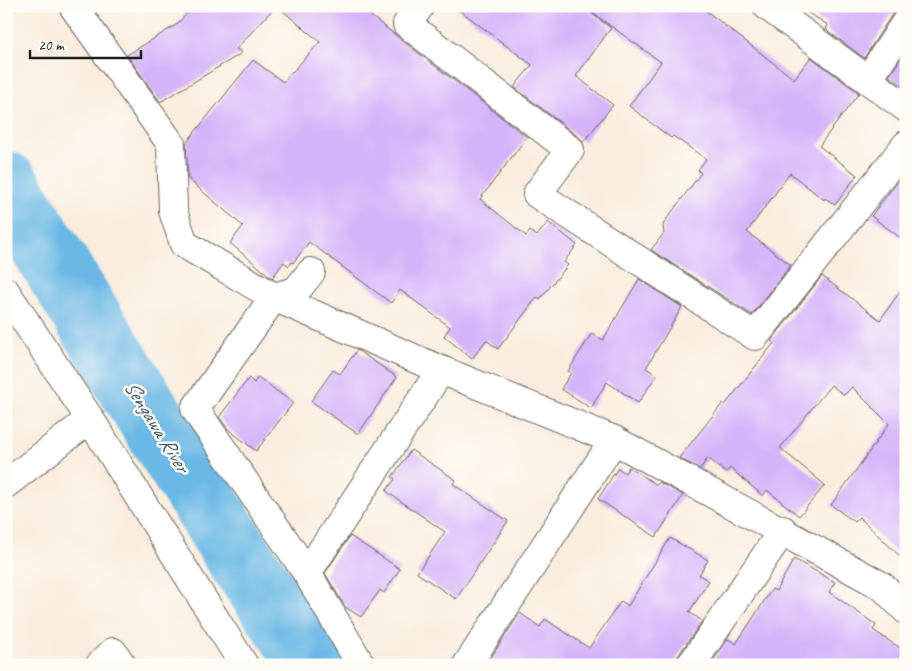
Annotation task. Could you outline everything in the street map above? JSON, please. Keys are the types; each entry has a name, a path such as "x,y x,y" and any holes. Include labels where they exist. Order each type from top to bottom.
{"street":[{"path":"73,6 171,144 173,211 184,244 274,297 441,370 614,440 783,530 882,586 906,610"},
{"path":"420,6 407,24 570,150 537,194 754,336 906,145"},
{"path":"767,6 906,108"},
{"path":"868,80 906,22"},
{"path":"311,272 296,291 274,297 195,408 306,573 361,665"},
{"path":"6,292 90,419 244,665"},
{"path":"306,573 441,370"},
{"path":"6,484 90,419"},
{"path":"467,665 614,440"},
{"path":"691,665 783,530"},
{"path":"100,665 113,652 122,665"}],"building":[{"path":"194,6 276,6 236,49 242,53 160,102 127,55 176,25"},
{"path":"277,6 358,6 527,137 480,199 526,236 530,231 537,236 548,222 577,245 564,262 568,265 540,299 537,297 498,349 486,340 472,359 444,336 450,327 400,290 391,303 309,242 293,263 289,266 284,262 272,278 230,243 243,226 188,179 186,143 253,60 283,82 320,42"},
{"path":"454,6 582,6 611,28 576,76 613,105 583,142 514,87 532,65"},
{"path":"583,6 700,6 794,79 811,57 859,93 819,146 857,175 835,205 825,198 824,200 790,173 747,232 791,265 752,315 651,250 664,233 663,225 666,220 701,173 698,170 706,159 673,136 671,138 629,106 661,62"},
{"path":"797,6 906,7 899,8 893,13 864,58 829,32 826,29 828,25"},
{"path":"906,51 906,88 889,76"},
{"path":"906,171 906,242 871,216"},
{"path":"822,276 880,320 906,283 906,562 859,517 855,522 831,505 889,424 852,387 844,395 831,385 780,448 825,485 799,516 767,490 763,496 730,468 726,473 708,458 700,469 679,458 723,403 725,405 774,343 771,341"},
{"path":"639,279 682,307 646,368 657,375 638,403 607,382 591,408 561,389 571,373 568,371 592,333 603,340"},
{"path":"357,350 397,377 358,434 311,401 333,370 340,374"},
{"path":"258,377 293,403 256,451 228,429 219,417 249,378 254,383"},
{"path":"411,450 456,480 453,484 508,521 456,599 417,573 445,532 386,491 395,479 392,477"},
{"path":"629,467 657,485 659,482 683,495 656,537 598,499 618,468 625,473"},
{"path":"350,536 400,569 384,593 380,590 361,617 345,607 325,573"},
{"path":"670,538 708,560 699,575 709,581 689,612 702,621 678,656 676,665 486,665 520,613 540,627 545,619 589,648 621,601 628,606"},
{"path":"794,559 835,582 829,592 876,625 873,630 906,652 906,665 710,665 728,639 736,644 772,589 776,591"}],"waterway":[{"name":"Sengawa River","path":"6,185 240,558 314,665"}]}
